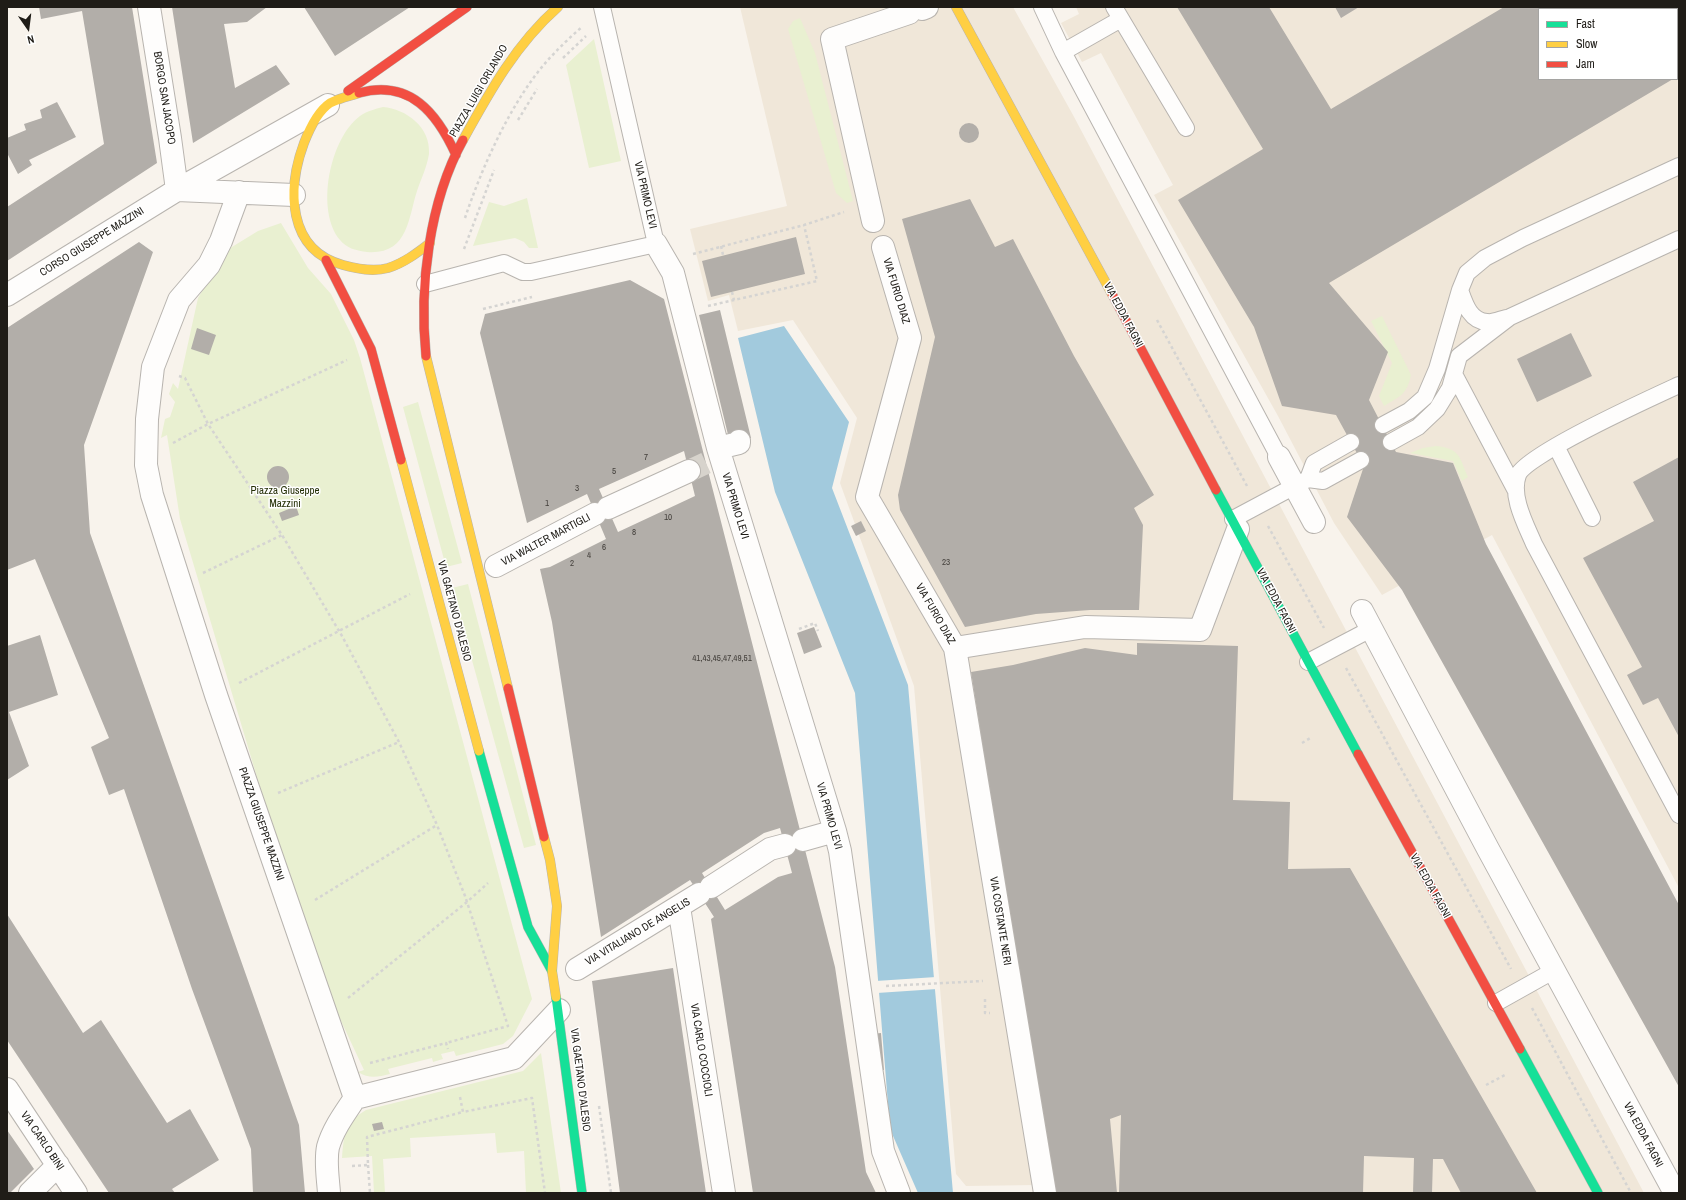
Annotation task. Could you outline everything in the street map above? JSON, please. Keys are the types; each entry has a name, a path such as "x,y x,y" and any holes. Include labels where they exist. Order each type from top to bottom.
{"main road":[{"path":"328,105 362,91 382,88 416,98 429,108 441,122 449,136 456,155 439,205 430,243 415,256 398,266 375,270 360,270 326,260 312,249 302,236 297,223 294,194 297,166 303,144 313,125 328,105 425,35 467,7"},
{"name":"PIAZZA LUIGI ORLANDO","path":"456,155 489,93 515,51 558,7"},
{"name":"VIA EDDA FAGNI","path":"956,7 1044,166 1236,524 1308,662 1427,881 1496,1003 1598,1193"},
{"name":"VIA GAETANO D'ALESIO","path":"430,243 423,312 426,356 550,860 557,917 552,971 559,1010 582,1193"},
{"name":"VIA GAETANO D'ALESIO","path":"326,260 371,349 517,892 528,927 552,971"}],"street":[{"name":"BORGO SAN JACOPO","path":"149,7 177,190"},
{"path":"873,221 832,39 919,10"},
{"name":"CORSO GIUSEPPE MAZZINI","path":"7,295 177,190 328,105"},
{"path":"177,190 294,194"},
{"name":"PIAZZA GIUSEPPE MAZZINI","path":"239,192 221,241 209,265 180,300 153,367 147,419 146,465 152,495 216,695 355,1098"},
{"name":"VIA PRIMO LEVI","path":"656,244 673,273 683,312 708,460 835,831 840,851 883,1151 899,1193"},
{"name":"VIA FURIO DIAZ","path":"883,247 910,338 867,497 955,648 1085,627 1200,630 1236,524"},
{"path":"708,460 740,443 739,440"},
{"path":"1279,457 1302,482 1314,522"},
{"name":"VIA WALTER MARTIGLI","path":"496,566 602,511 708,460"},
{"name":"VIA EDDA FAGNI","path":"1366,620 1674,1193"},
{"name":"VIA COSTANTE NERI","path":"955,648 1045,1193"},
{"name":"VIA VITALIANO DE ANGELIS","path":"577,968 705,891 770,849 835,831"},
{"name":"VIA CARLO COCCIOLI","path":"679,907 724,1193"},
{"path":"329,1193 327,1168 328,1147 336,1127 355,1098 514,1058 559,1010"},
{"name":"VIA CARLO BINI","path":"7,1089 76,1193"},
{"path":"30,1193 58,1165"}],"lane":[{"path":"1042,7 1063,52 1279,457"},
{"name":"VIA PRIMO LEVI","path":"602,8 656,244"},
{"path":"1063,52 1118,13 1186,128"},
{"path":"1383,425 1409,410 1425,397 1437,369 1460,290 1467,273 1485,258 1523,238 1679,166"},
{"path":"1460,290 1467,310 1475,318 1487,322 1510,317 1679,239"},
{"path":"426,284 504,263 522,272 531,272 656,244"},
{"path":"1391,442 1418,427 1437,409 1450,388 1460,356 1510,317"},
{"path":"1454,374 1515,489 1525,523 1534,544 1679,815"},
{"path":"1515,489 1518,474 1527,465 1556,446 1679,385"},
{"path":"1236,524 1302,482 1314,463 1351,442"},
{"path":"1556,446 1592,518"},
{"path":"1302,482 1323,480 1361,460"},
{"path":"1308,662 1366,620"},
{"path":"1496,1003 1555,970"}],"path":[{"path":"464,219 480,176 526,90 547,61 602,8"},
{"path":"563,58 592,31"},
{"path":"518,120 537,89"},
{"path":"464,249 494,170"},
{"path":"683,312 817,281 804,225"},
{"path":"721,246 723,255"},
{"path":"732,292 734,300"},
{"path":"170,445 208,424 350,359"},
{"path":"153,367 185,378 208,424 282,535 339,631 399,742 437,825 467,902 508,1026 369,1063"},
{"path":"1266,523 1325,629"},
{"path":"197,576 282,535"},
{"path":"233,686 416,591"},
{"path":"793,631 815,623 818,631"},
{"path":"1345,666 1510,967"},
{"path":"1302,743 1312,737"},
{"path":"277,794 399,742"},
{"path":"314,901 437,825"},
{"path":"342,1003 467,902 491,879"},
{"path":"878,986 980,981"},
{"path":"1533,1011 1630,1193"},
{"path":"446,1043 449,1054"},
{"path":"1486,1086 1509,1073"},
{"path":"458,1092 463,1112"},
{"path":"370,1193 367,1137 463,1112 532,1098 545,1193"},
{"path":"327,1168 368,1165"}],"shaded area":[{"path":"740,7 1013,7 1073,115 1644,1193 1037,1193 1036,1185 966,1186 956,1174 914,686 840,483 857,418 793,320 738,331 729,295 708,301 690,229 787,206"},
{"path":"1076,7 1679,7 1679,888 1492,535 1382,595 1334,523 1278,416 1154,195 1173,185 1101,53 1082,62 1061,23 1079,14"}],"green space":[{"path":"800,18 815,53 853,201 847,203 836,193 788,29 793,21"},
{"path":"594,39 621,161 589,168 566,65"},
{"path":"383,107 400,111 415,121 426,136 429,144 429,154 404,233 391,248 381,251 367,252 349,247 340,240 332,227 328,211 327,193 329,175 334,157 341,140 350,126 363,114"},
{"path":"527,198 538,248 529,248 524,242 515,238 473,246 489,202 504,206"},
{"name":"Piazza Giuseppe Mazzini","path":"281,223 308,268 331,294 354,340 360,358 532,999 513,1036 503,1044 456,1056 454,1051 441,1054 443,1059 433,1062 432,1058 388,1069 390,1074 378,1077 366,1076 358,1072 364,1070 334,1006 259,784 180,519 167,435 161,438 165,419 170,417 175,402 169,394 173,383 178,389 198,298 227,250 258,231"},
{"path":"1382,316 1411,375 1405,391 1395,400 1384,406 1379,396 1392,363 1371,321"},
{"path":"418,402 462,563 446,567 403,407"},
{"path":"1436,446 1444,447 1455,452 1461,459 1468,477 1462,481 1453,461 1410,453 1423,448"},
{"path":"468,584 536,845 524,848 452,588"},
{"path":"541,1053 561,1193 526,1193 524,1151 497,1153 495,1133 410,1138 411,1157 383,1159 385,1193 374,1193 372,1156 342,1158 346,1130 353,1120 366,1110 523,1071"}],"water":[{"path":"784,326 849,422 832,488 908,685 953,1193 918,1193 890,1129 855,693 775,492 738,338"}],"pier":[{"path":"936,977 937,989 877,993 876,981"}],"building":[{"path":"39,7 132,7 157,163 7,261 7,207 104,144 82,11 41,19"},
{"path":"172,7 267,7 247,22 224,24 235,88 276,65 290,84 193,143"},
{"path":"304,7 410,7 335,56"},
{"path":"1177,7 1269,7 1331,109 1504,7 1679,7 1678,76 1678,8 1538,8 1538,80 1671,80 1329,283 1388,352 1369,400 1396,452 1453,463 1486,544 1679,905 1679,1087 1402,590 1347,517 1364,466 1336,415 1282,406 1254,327 1178,200 1263,149"},
{"path":"1335,7 1359,7 1341,18"},
{"path":"57,102 76,137 29,160 32,165 18,174 7,153 7,138 26,130 24,124 42,118 40,110"},
{"path":"969,123 976,126 979,133 976,140 969,143 962,140 959,133 962,126"},
{"path":"970,199 995,247 1013,239 1074,356 1154,495 1134,508 1143,525 1139,610 1090,610 1036,614 965,627 900,510 898,495 935,337 902,219"},
{"path":"796,237 805,274 711,297 702,261"},
{"path":"139,242 153,252 84,445 90,533 299,1125 305,1193 253,1193 251,1149 192,989 124,789 109,795 91,747 109,738 35,559 7,570 7,328"},
{"path":"630,280 664,299 835,967 866,1172 876,1193 753,1193 711,919 714,917 690,880 601,937 552,622 540,569 550,567 606,539 587,494 527,523 480,333 485,314","holes":["684,451 695,496 618,532 599,489","780,828 792,873 778,877 725,910 702,873 764,833"]},
{"path":"720,310 751,438 730,443 699,315"},
{"path":"197,328 216,335 209,355 191,349"},
{"path":"1571,333 1592,376 1537,402 1517,359"},
{"path":"1679,457 1679,737 1658,698 1643,705 1627,675 1642,667 1583,558 1654,521 1633,482"},
{"path":"278,466 286,469 289,477 286,485 278,488 270,485 267,477 270,469"},
{"path":"296,506 299,515 282,521 279,513"},
{"path":"861,521 866,531 856,536 851,526"},
{"path":"814,627 822,647 804,654 797,633"},
{"path":"40,635 58,695 9,712 29,766 7,780 7,646"},
{"path":"1137,643 1238,646 1233,800 1290,802 1288,869 1350,868 1537,1193 1461,1193 1443,1159 1433,1159 1432,1193 1413,1193 1414,1158 1364,1156 1363,1193 1119,1193 1121,1115 1110,1119 1117,1193 1053,1193 971,672 1013,665 1085,648 1137,655"},
{"path":"7,914 83,1033 101,1020 167,1123 190,1109 219,1160 172,1189 175,1193 109,1193 7,1040"},
{"path":"673,968 706,1193 620,1193 592,981"},
{"path":"881,1033 884,1070 875,1070 872,1034"},
{"path":"382,1122 384,1129 374,1131 372,1124"},
{"path":"7,1130 34,1169 10,1193 7,1193"}],"tunnel":[{"path":"689,471 706,463"}],"traffic: fast":[{"path":"1216,490 1358,754"},
{"path":"479,751 528,927 552,971"},
{"path":"556,997 582,1193"},
{"path":"1520,1049 1598,1193"}],"traffic: slow":[{"path":"463,140 494,86 517,52 529,36 558,7"},
{"path":"956,7 1112,294"},
{"path":"359,93 337,100 326,106 314,121 306,138 298,161 294,198 296,216 302,232 311,246 325,257 343,265 366,270 377,270 394,266 430,243"},
{"path":"426,356 508,688"},
{"path":"401,460 479,751"},
{"path":"544,837 550,860 557,906 552,971 556,997"}],"traffic: jam":[{"path":"348,91 467,7"},
{"path":"359,93 377,90 393,91 407,95 420,103 440,126 456,155"},
{"path":"426,356 424,302 429,245 442,190 451,164 463,140"},
{"path":"326,260 371,349 401,460"},
{"path":"1112,294 1216,490"},
{"path":"508,688 544,837"},
{"path":"1358,754 1520,1049"}]}
